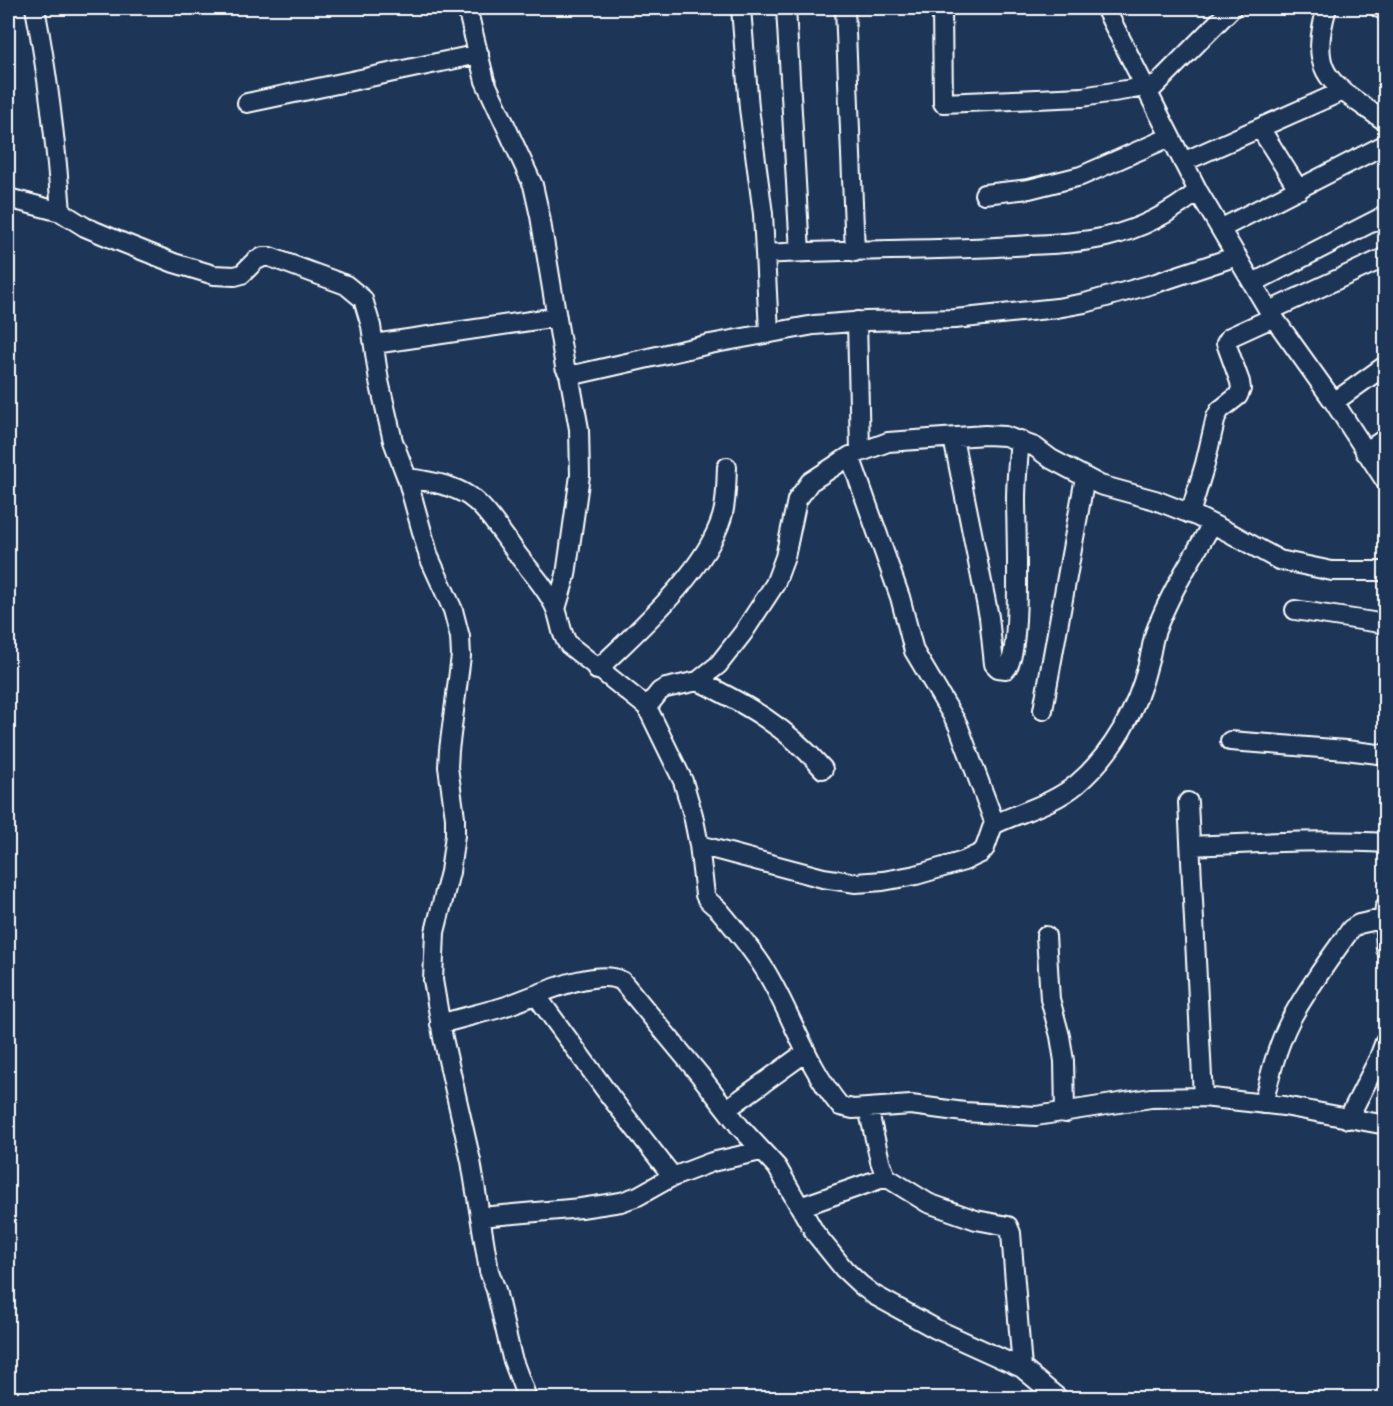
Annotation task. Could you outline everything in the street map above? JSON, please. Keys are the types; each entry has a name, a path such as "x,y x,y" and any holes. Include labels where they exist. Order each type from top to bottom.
{"street":[{"path":"35,8 42,42 61,212"},
{"path":"467,8 485,81 533,185 565,367 569,374 579,429 580,475 566,575 556,609"},
{"path":"741,8 749,108 763,214 769,332"},
{"path":"786,8 800,252"},
{"path":"845,8 855,252"},
{"path":"942,8 942,102 944,104 1082,97 1147,90 1232,8"},
{"path":"1105,8 1198,191 1272,314 1334,402 1386,482"},
{"path":"1327,8 1320,41 1321,62 1327,76 1386,123"},
{"path":"1379,8 1386,10"},
{"path":"247,103 479,54"},
{"path":"1183,162 1343,91"},
{"path":"1260,128 1299,190"},
{"path":"984,194 1029,189 1081,176 1170,137"},
{"path":"1221,228 1386,144"},
{"path":"765,254 999,247 1074,242 1105,237 1160,218 1179,207 1198,191"},
{"path":"8,198 61,212 85,227 125,244 174,263 214,275 242,274 255,261 263,257 270,257 331,278 346,285 363,300 393,441 407,478 429,557 453,610 460,637 460,666 448,767 455,817 455,835 450,872 435,932 433,964 435,1003 471,1161 489,1271 498,1297 512,1358 527,1398"},
{"path":"1253,283 1386,215"},
{"path":"569,374 578,374 769,332 814,325 857,321 955,319 1057,308 1156,283 1237,256"},
{"path":"1190,514 1216,417 1220,410 1238,396 1241,389 1226,344 1230,337 1386,257"},
{"path":"374,344 557,317"},
{"path":"857,321 855,454 900,597 914,651 958,725 995,824"},
{"path":"1334,402 1386,365"},
{"path":"647,707 660,691 698,681 718,665 743,633 775,584 785,557 797,500 803,491 823,472 855,454 888,442 985,435 1005,436 1020,440 1100,485 1155,500 1190,514 1279,560 1332,571 1386,571"},
{"path":"953,438 989,617 994,663 998,668 1006,669 1012,661 1016,611 1016,497 1020,440"},
{"path":"1365,452 1386,438"},
{"path":"597,670 665,603 706,552 722,516 726,495 727,467"},
{"path":"1043,710 1085,477"},
{"path":"407,478 437,482 459,489 476,500 490,515 542,585 556,609 564,639 597,670 628,690 647,707 683,780 699,845 702,888 707,901 721,912 765,970 806,1052 840,1106 853,1109 911,1105 964,1112 1036,1116 1151,1098 1203,1097 1263,1104 1386,1125"},
{"path":"699,845 824,878 856,883 916,875 964,861 981,853 995,824 1036,808 1076,785 1094,768 1120,733 1136,700 1148,665 1155,633 1175,589 1212,524"},
{"path":"1295,610 1386,624"},
{"path":"698,681 736,699 778,725 799,742 823,769"},
{"path":"1230,741 1386,755"},
{"path":"1188,802 1203,1097"},
{"path":"1191,846 1306,841 1386,843"},
{"path":"1263,1104 1291,1019 1351,929 1385,914 1386,950"},
{"path":"1046,936 1050,999 1064,1061 1065,1113"},
{"path":"440,1024 502,1007 585,979 608,976 622,981 782,1174 816,1233 844,1269 874,1295 936,1329 1022,1368 1058,1398"},
{"path":"536,995 612,1099 673,1177"},
{"path":"1348,1119 1364,1091 1386,1039"},
{"path":"727,1110 806,1052"},
{"path":"868,1108 886,1177 928,1203 976,1220 1008,1226 1011,1233 1022,1368"},
{"path":"480,1217 582,1208 621,1202 638,1196 673,1177 712,1162 761,1151"},
{"path":"800,1207 886,1177"}]}
